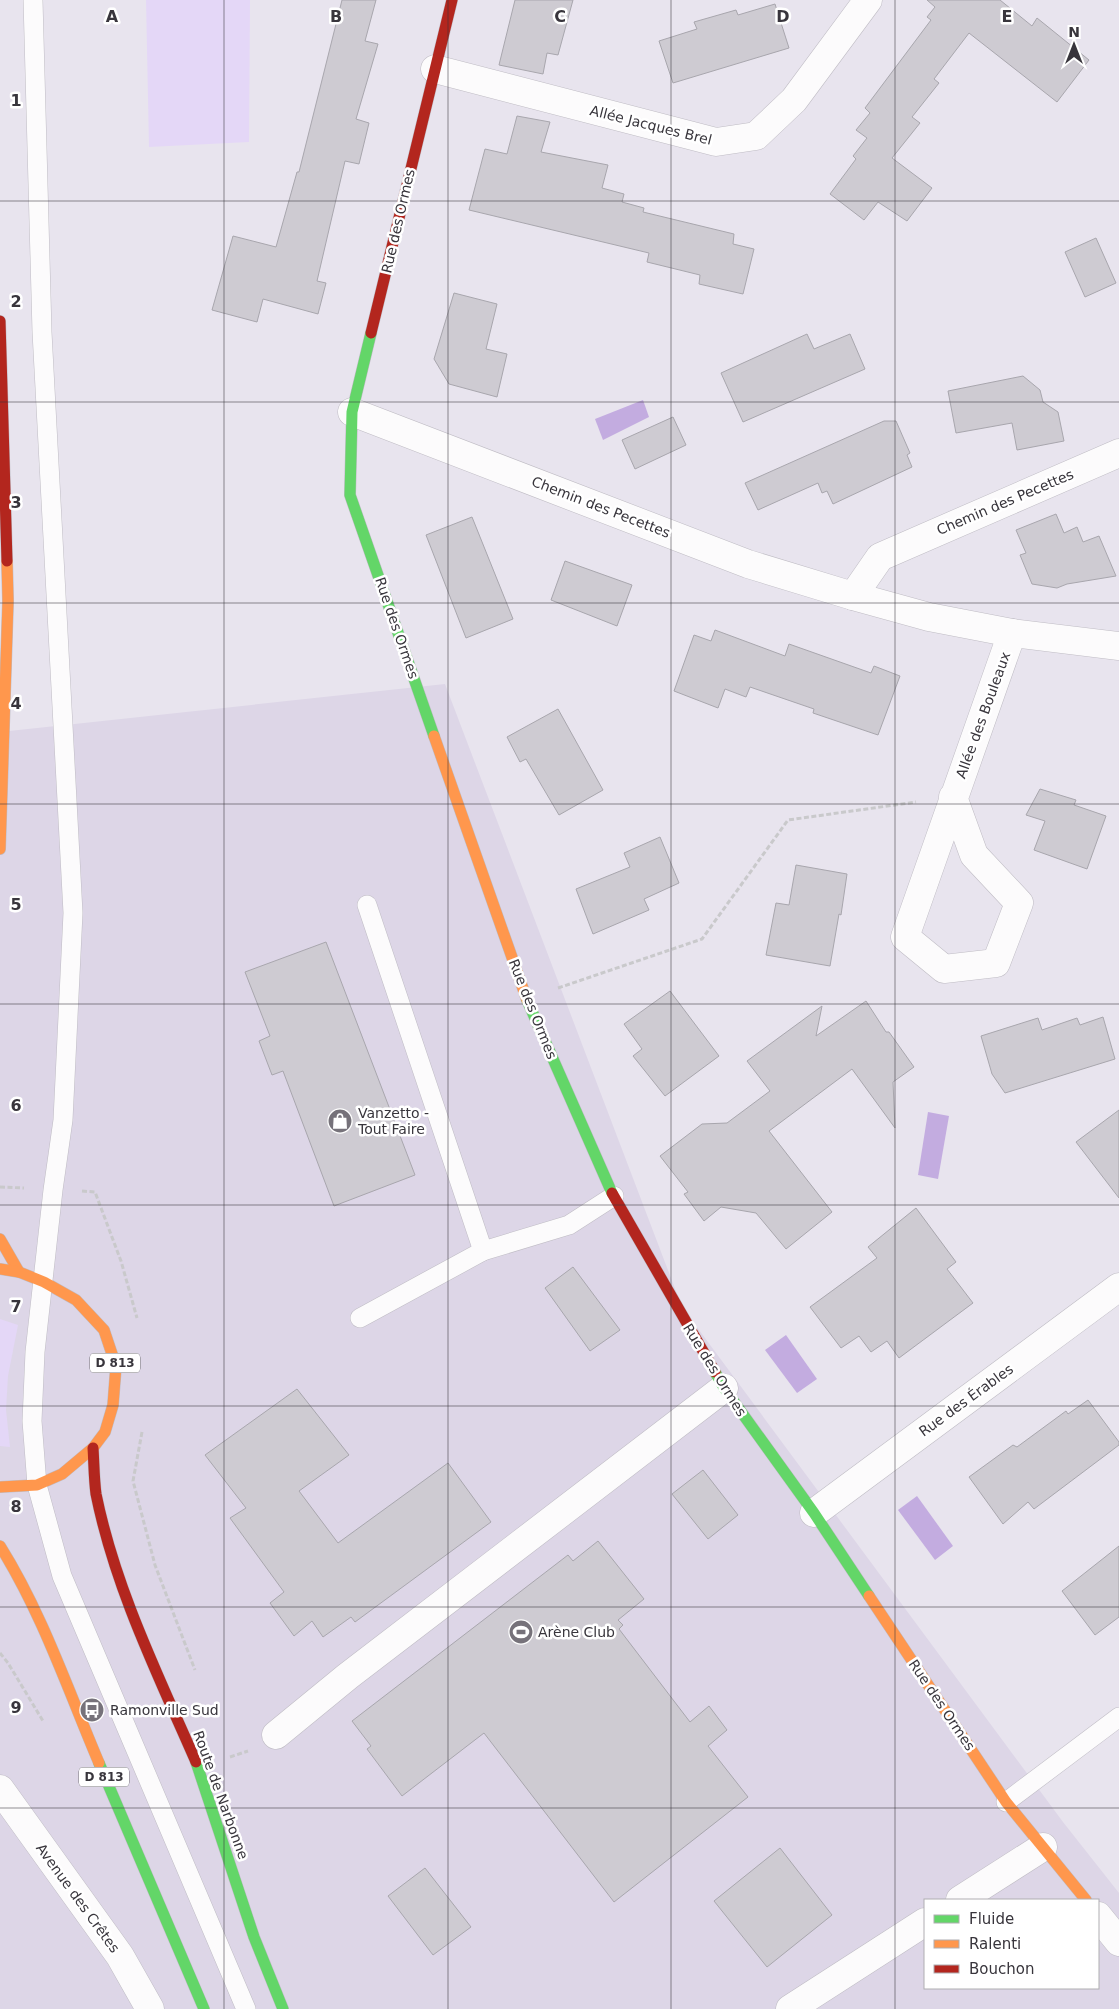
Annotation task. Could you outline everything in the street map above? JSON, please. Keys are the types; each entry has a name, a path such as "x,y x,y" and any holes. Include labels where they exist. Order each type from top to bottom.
{"street":[{"name":"Rue des Ormes","path":"452,0 352,412 350,494 526,999 614,1196 724,1388 814,1513 1006,1802 1085,1899"},
{"name":"Allée Jacques Brel","path":"435,69 716,142 756,136 794,100 868,0"},
{"path":"0,321 8,601 0,848"},
{"name":"Chemin des Pecettes","path":"352,412 748,564 929,618 1012,633 1119,646"},
{"name":"Chemin des Pecettes","path":"853,596 880,557 1119,453"},
{"name":"Allée des Bouleaux","path":"953,797 974,855 1019,903 996,963 944,969 905,937 953,797 1012,633"},
{"path":"0,802 3,781"},
{"path":"0,1239 19,1272"},
{"name":"D 813","path":"0,1269 19,1272 44,1282 76,1300 104,1330 116,1366 113,1405 105,1432 93,1448 62,1474 37,1486 0,1487"},
{"name":"Rue des Érables","path":"814,1513 1119,1287"},
{"path":"276,1735 348,1676 724,1388"},
{"name":"Route de Narbonne","path":"93,1448 96,1492 114,1564 147,1649 199,1770 254,1937 283,2009"},
{"name":"D 813","path":"0,1546 39,1621 204,2009"},
{"name":"Avenue des Crêtes","path":"0,1789 120,1956 150,2009"},
{"path":"962,1899 1043,1847"},
{"path":"1099,1917 1119,1942"},
{"path":"790,2009 924,1923"}],"lane":[{"path":"33,0 42,332 73,913 62,1120 35,1352 32,1421 37,1486 62,1576 246,2009"},
{"path":"367,905 483,1251"},
{"path":"360,1318 483,1251 569,1225 614,1196"},
{"path":"1006,1802 1119,1717"}],"path":[{"path":"526,999 702,939 788,820 953,797"},
{"path":"95,1192 121,1261 137,1318"},
{"path":"143,1429 133,1480 155,1564 197,1675"},
{"path":"225,1749 228,1758"}],"shaded area":[{"path":"146,0 250,0 249,142 149,147"},
{"path":"643,400 649,417 603,440 595,419"},
{"path":"445,684 682,1307 1063,1822 1119,1893 1119,2009 0,2009 0,732"},
{"path":"928,1112 949,1116 938,1179 918,1175"},
{"path":"0,1319 18,1325 8,1376 6,1410 10,1447 0,1446"},
{"path":"786,1335 817,1379 797,1393 765,1350"},
{"path":"917,1496 953,1546 935,1560 898,1510"}],"building":[{"path":"342,0 376,0 365,41 378,44 356,119 369,123 359,164 345,161 317,281 326,283 318,314 263,299 257,322 212,310 233,236 276,247 297,172 299,172"},
{"path":"515,0 573,0 558,55 547,53 543,74 499,65"},
{"path":"927,0 1000,0 1032,26 1037,18 1089,60 1057,102 969,33 934,79 939,83 912,117 920,123 892,158 932,188 907,221 878,202 864,220 830,194 856,159 853,156 867,138 856,130 870,113 865,108 931,20 927,17 935,7"},
{"path":"775,4 789,48 673,83 659,41 697,29 694,22 736,10 738,15"},
{"path":"517,116 550,122 541,152 608,165 602,188 624,194 622,202 644,208 643,212 734,234 733,244 754,249 743,294 699,284 700,275 647,262 649,253 469,210 485,149 507,154"},
{"path":"1096,238 1116,283 1085,297 1065,252"},
{"path":"454,293 497,304 486,349 507,354 497,397 449,384 434,359"},
{"path":"807,334 814,349 850,334 865,369 743,422 721,373"},
{"path":"1023,376 1040,390 1043,402 1058,412 1064,441 1017,450 1012,423 956,433 948,391"},
{"path":"673,417 686,445 635,469 622,440"},
{"path":"884,421 896,421 910,453 907,455 912,467 833,504 827,491 822,493 818,483 758,510 745,483"},
{"path":"1056,514 1064,533 1077,527 1083,542 1099,536 1116,576 1067,584 1057,588 1032,584 1020,555 1026,553 1016,530"},
{"path":"472,517 513,619 466,638 426,535"},
{"path":"565,561 632,585 617,626 551,600"},
{"path":"715,630 785,656 789,644 871,673 874,666 900,676 878,735 813,713 814,709 750,687 746,697 725,689 718,708 674,691 694,635 711,641"},
{"path":"558,709 603,790 559,815 526,759 520,762 507,737"},
{"path":"1040,789 1076,800 1074,805 1106,816 1087,869 1034,850 1045,821 1026,815"},
{"path":"660,837 679,883 644,899 649,910 593,934 576,889 630,867 624,853"},
{"path":"796,865 847,874 841,915 839,914 830,966 766,955 776,903 789,905"},
{"path":"326,942 415,1175 334,1206 283,1071 272,1075 259,1041 270,1036 245,972"},
{"path":"670,991 719,1056 665,1096 633,1056 642,1049 624,1024"},
{"path":"866,1001 886,1032 889,1032 914,1067 893,1082 895,1128 852,1069 769,1131 832,1212 786,1249 756,1213 721,1207 704,1221 684,1194 688,1192 660,1156 702,1124 727,1123 770,1091 747,1061 822,1006 816,1036"},
{"path":"1103,1017 1115,1059 1005,1093 992,1074 981,1036 1038,1018 1042,1030 1077,1018 1080,1025"},
{"path":"1119,1110 1119,1198 1076,1142"},
{"path":"916,1208 956,1262 947,1269 973,1303 899,1358 887,1341 871,1352 859,1336 841,1348 810,1307 877,1258 868,1247"},
{"path":"573,1267 620,1330 590,1351 545,1288"},
{"path":"297,1389 349,1455 299,1491 338,1543 448,1463 491,1522 355,1622 351,1617 323,1637 312,1621 294,1636 270,1603 284,1592 230,1518 246,1508 205,1455"},
{"path":"1088,1400 1119,1442 1119,1445 1034,1509 1028,1502 1003,1524 969,1477 1013,1445 1017,1447 1066,1411 1068,1414"},
{"path":"703,1470 738,1515 708,1539 672,1494"},
{"path":"598,1541 644,1599 618,1620 623,1625 619,1629 690,1722 709,1706 727,1730 708,1746 748,1797 614,1902 484,1733 402,1796 367,1749 371,1746 352,1721 568,1555 573,1561"},
{"path":"1119,1546 1119,1617 1095,1635 1062,1591"},
{"path":"780,1848 832,1915 767,1967 714,1901"},
{"path":"425,1868 471,1927 433,1955 388,1896"}],"traffic: fast":[{"path":"371,333 352,412 350,495 434,736"},
{"path":"527,1000 612,1193"},
{"path":"715,1372 724,1388 814,1513 869,1596"},
{"path":"196,1762 254,1937 283,2009"},
{"path":"99,1763 204,2009"}],"traffic: slow":[{"path":"0,849 8,601 7,561"},
{"path":"434,736 527,1000"},
{"path":"0,1239 19,1272"},
{"path":"0,1269 19,1272 44,1282 76,1300 104,1330 116,1366 113,1405 105,1432 93,1448 62,1474 37,1485 0,1487"},
{"path":"0,1546 42,1625 99,1763"},
{"path":"869,1596 1006,1802 1085,1899"}],"traffic: jam":[{"path":"371,333 452,0"},
{"path":"0,321 7,561"},
{"path":"612,1193 715,1372"},
{"path":"93,1448 96,1494 114,1563 139,1631 196,1762"}],"place":[{"name":"Vanzetto - Tout Faire","path":"340,1121"},
{"name":"Arène Club","path":"521,1632"},
{"name":"Ramonville Sud","path":"92,1710"}]}
